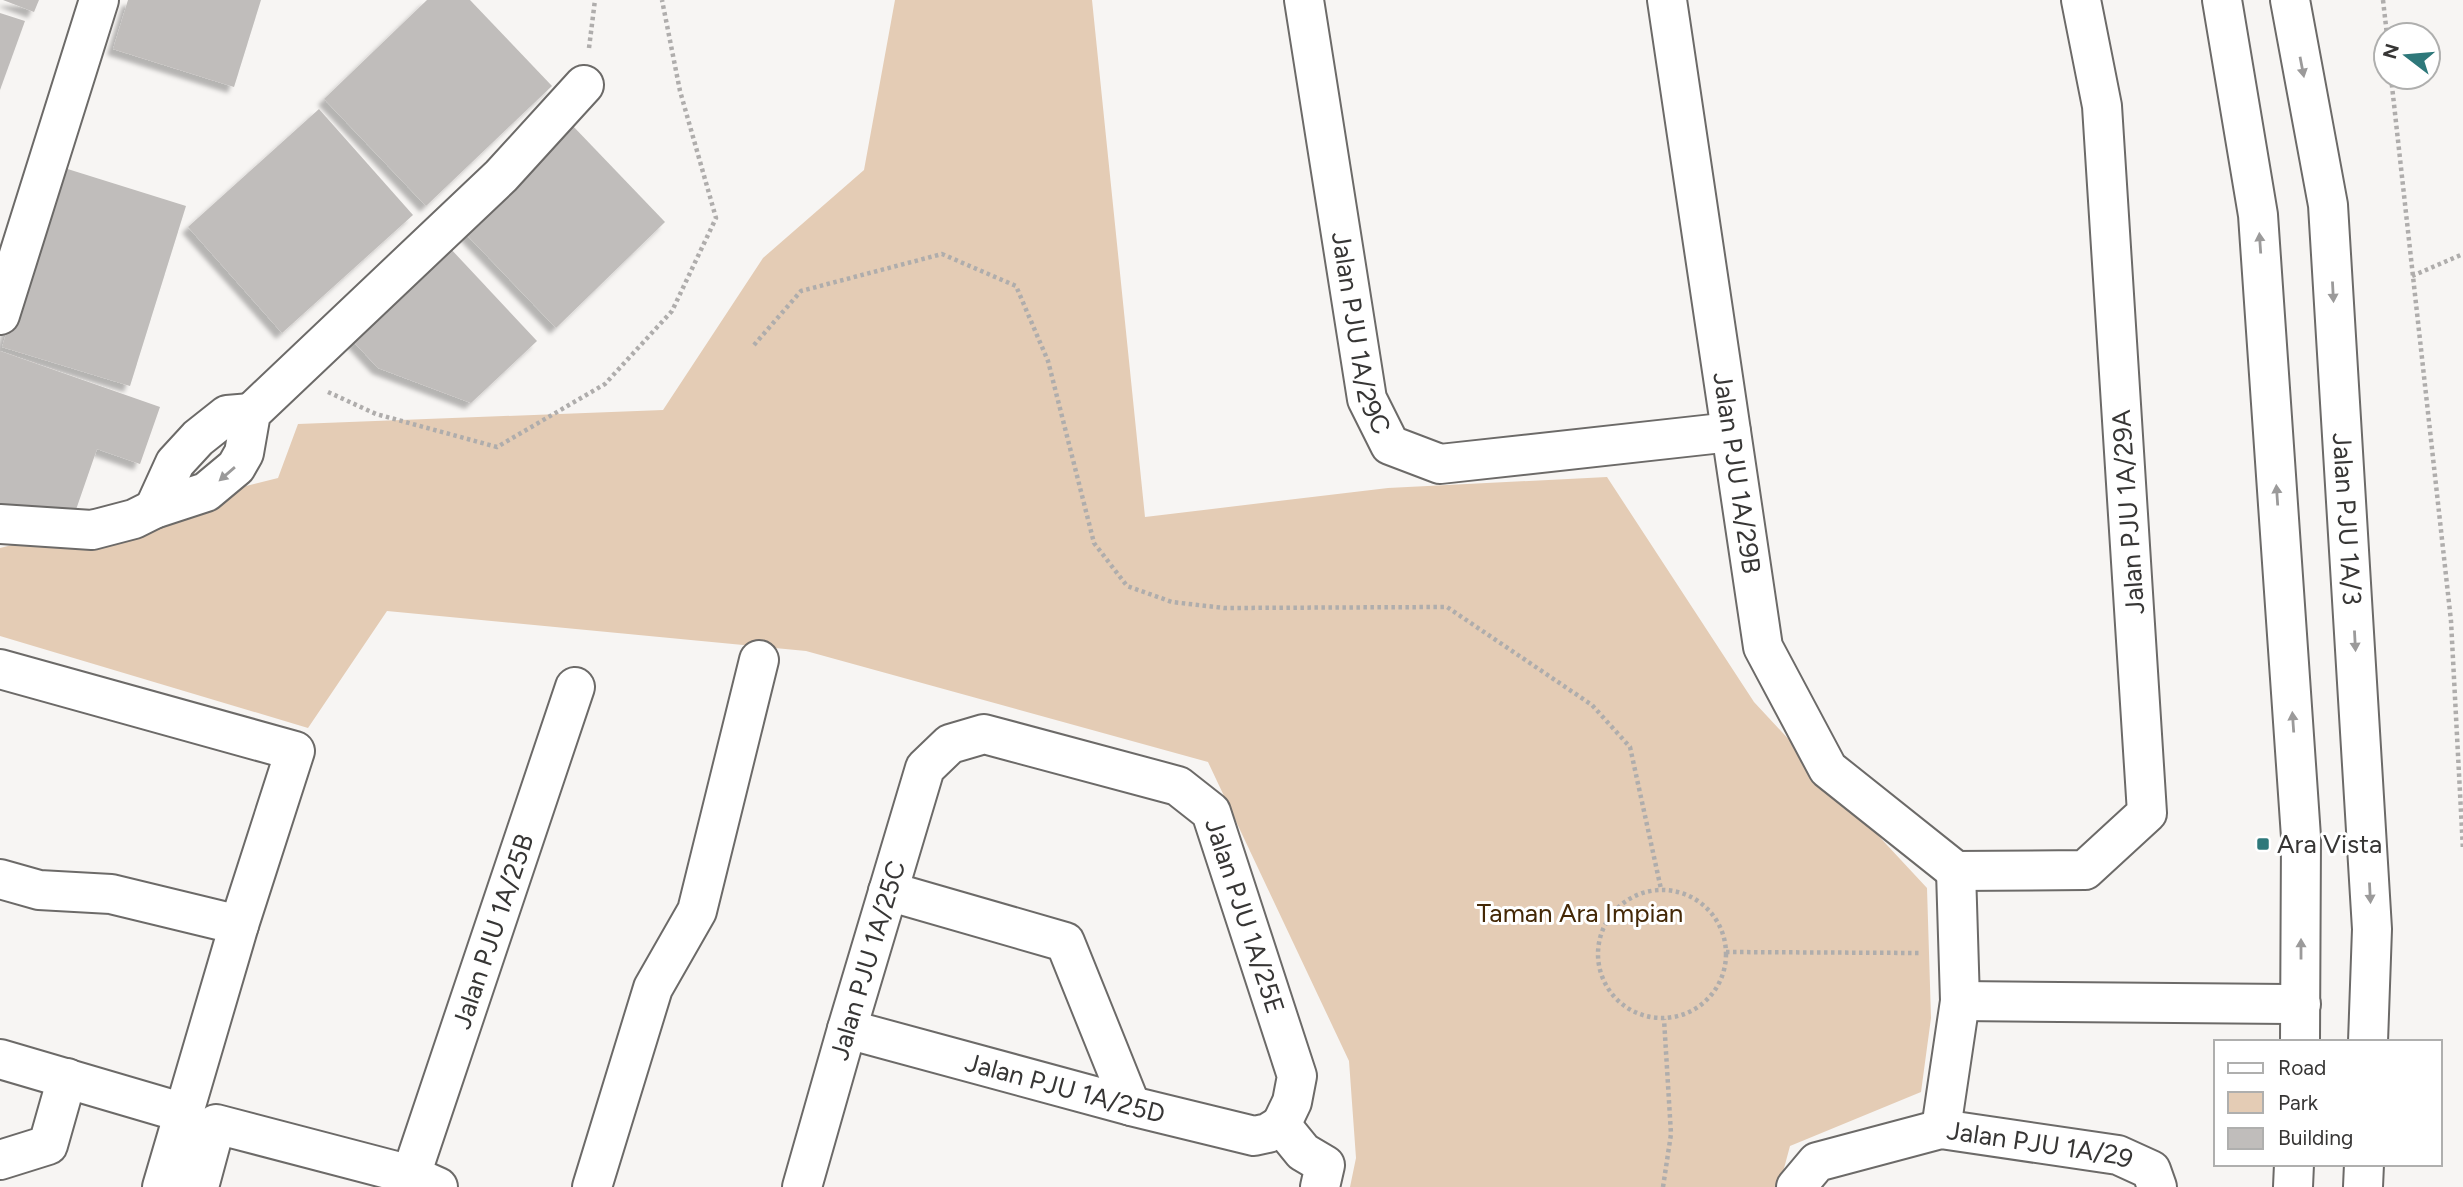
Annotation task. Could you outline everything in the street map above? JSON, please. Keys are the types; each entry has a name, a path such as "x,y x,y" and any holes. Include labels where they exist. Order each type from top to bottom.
{"street":[{"path":"0,315 99,0"},
{"name":"Jalan PJU 1A/29C","path":"1304,0 1367,399 1390,445 1440,464 1731,432"},
{"name":"Jalan PJU 1A/29B","path":"1667,0 1763,647 1828,769 1956,871"},
{"name":"Jalan PJU 1A/29A","path":"1956,871 2085,870 2147,813 2102,106 2081,0"},
{"path":"2222,0 2258,215 2301,837 2300,1040"},
{"name":"Jalan PJU 1A/3","path":"2290,0 2328,205 2372,929 2368,1040"},
{"path":"0,524 92,530 134,519 154,509 206,492 236,467 244,453 251,413 501,176 584,85"},
{"path":"592,1187 653,988 697,911 759,660"},
{"path":"0,669 295,751 239,925 200,1118 199,1187"},
{"name":"Jalan PJU 1A/25B","path":"424,1181 575,687"},
{"name":"Jalan PJU 1A/25E","path":"950,744 984,734 1178,786 1211,812 1297,1076 1292,1102 1281,1125"},
{"name":"Jalan PJU 1A/25C","path":"802,1187 925,768 950,744"},
{"path":"1941,1129 1960,1001 1956,871"},
{"path":"0,879 39,890 111,894 239,925"},
{"path":"888,891 1066,942 1131,1107"},
{"path":"1960,1001 2301,1004"},
{"name":"Jalan PJU 1A/25D","path":"847,1029 1131,1107 1254,1136 1268,1133 1281,1125"},
{"path":"0,1059 424,1181"},
{"path":"0,1160 48,1146 67,1078"},
{"path":"162,1187 200,1118"},
{"path":"1281,1125 1303,1152 1325,1165 1320,1187"},
{"name":"Jalan PJU 1A/29","path":"1796,1187 1817,1161 1941,1129 2118,1155 2151,1170 2158,1187"},
{"path":"2293,1187 2294,1166"},
{"path":"2363,1187 2364,1166"}],"path":[{"path":"584,85 595,0"},
{"path":"289,377 376,414 497,447 605,384 672,311 716,218 680,91 662,0"},
{"path":"2383,0 2385,21"},
{"path":"2392,91 2451,621 2463,850"},
{"path":"754,345 801,291 942,254 1016,286 1048,360 1094,543 1127,586 1172,602 1224,608 1447,607 1592,705 1630,747 1661,889"},
{"path":"2412,276 2463,254"},
{"path":"1661,889 1685,894 1706,907 1721,928 1726,952 1723,977 1709,999 1688,1013 1664,1019 1639,1015 1618,1001 1603,981 1598,956 1602,931 1615,909 1636,895 1661,889"},
{"path":"1726,952 1959,954"},
{"path":"1663,1187 1671,1134 1664,1019"}],"green space":[{"name":"Taman Ara Impian","path":"895,0 1092,0 1145,517 1388,488 1607,477 1754,702 1927,888 1931,1018 1921,1092 1790,1146 1779,1187 1350,1187 1356,1158 1349,1061 1208,762 806,651 387,611 308,728 0,636 0,548 278,478 298,424 663,410 763,258 864,170"}],"building":[{"path":"3,0 39,0 34,12"},
{"path":"128,0 261,0 234,87 113,49"},
{"path":"427,0 470,0 552,86 426,206 324,99"},
{"path":"0,13 25,21 0,90"},
{"path":"319,109 413,215 282,333 188,227"},
{"path":"571,124 665,222 556,328 462,230"},
{"path":"58,166 186,206 130,386 2,347"},
{"path":"449,247 537,341 471,403 378,368 351,339"},
{"path":"0,351 160,407 140,464 97,449 70,527 0,503"}],"place":[{"name":"Ara Vista","path":"2263,844"}]}
